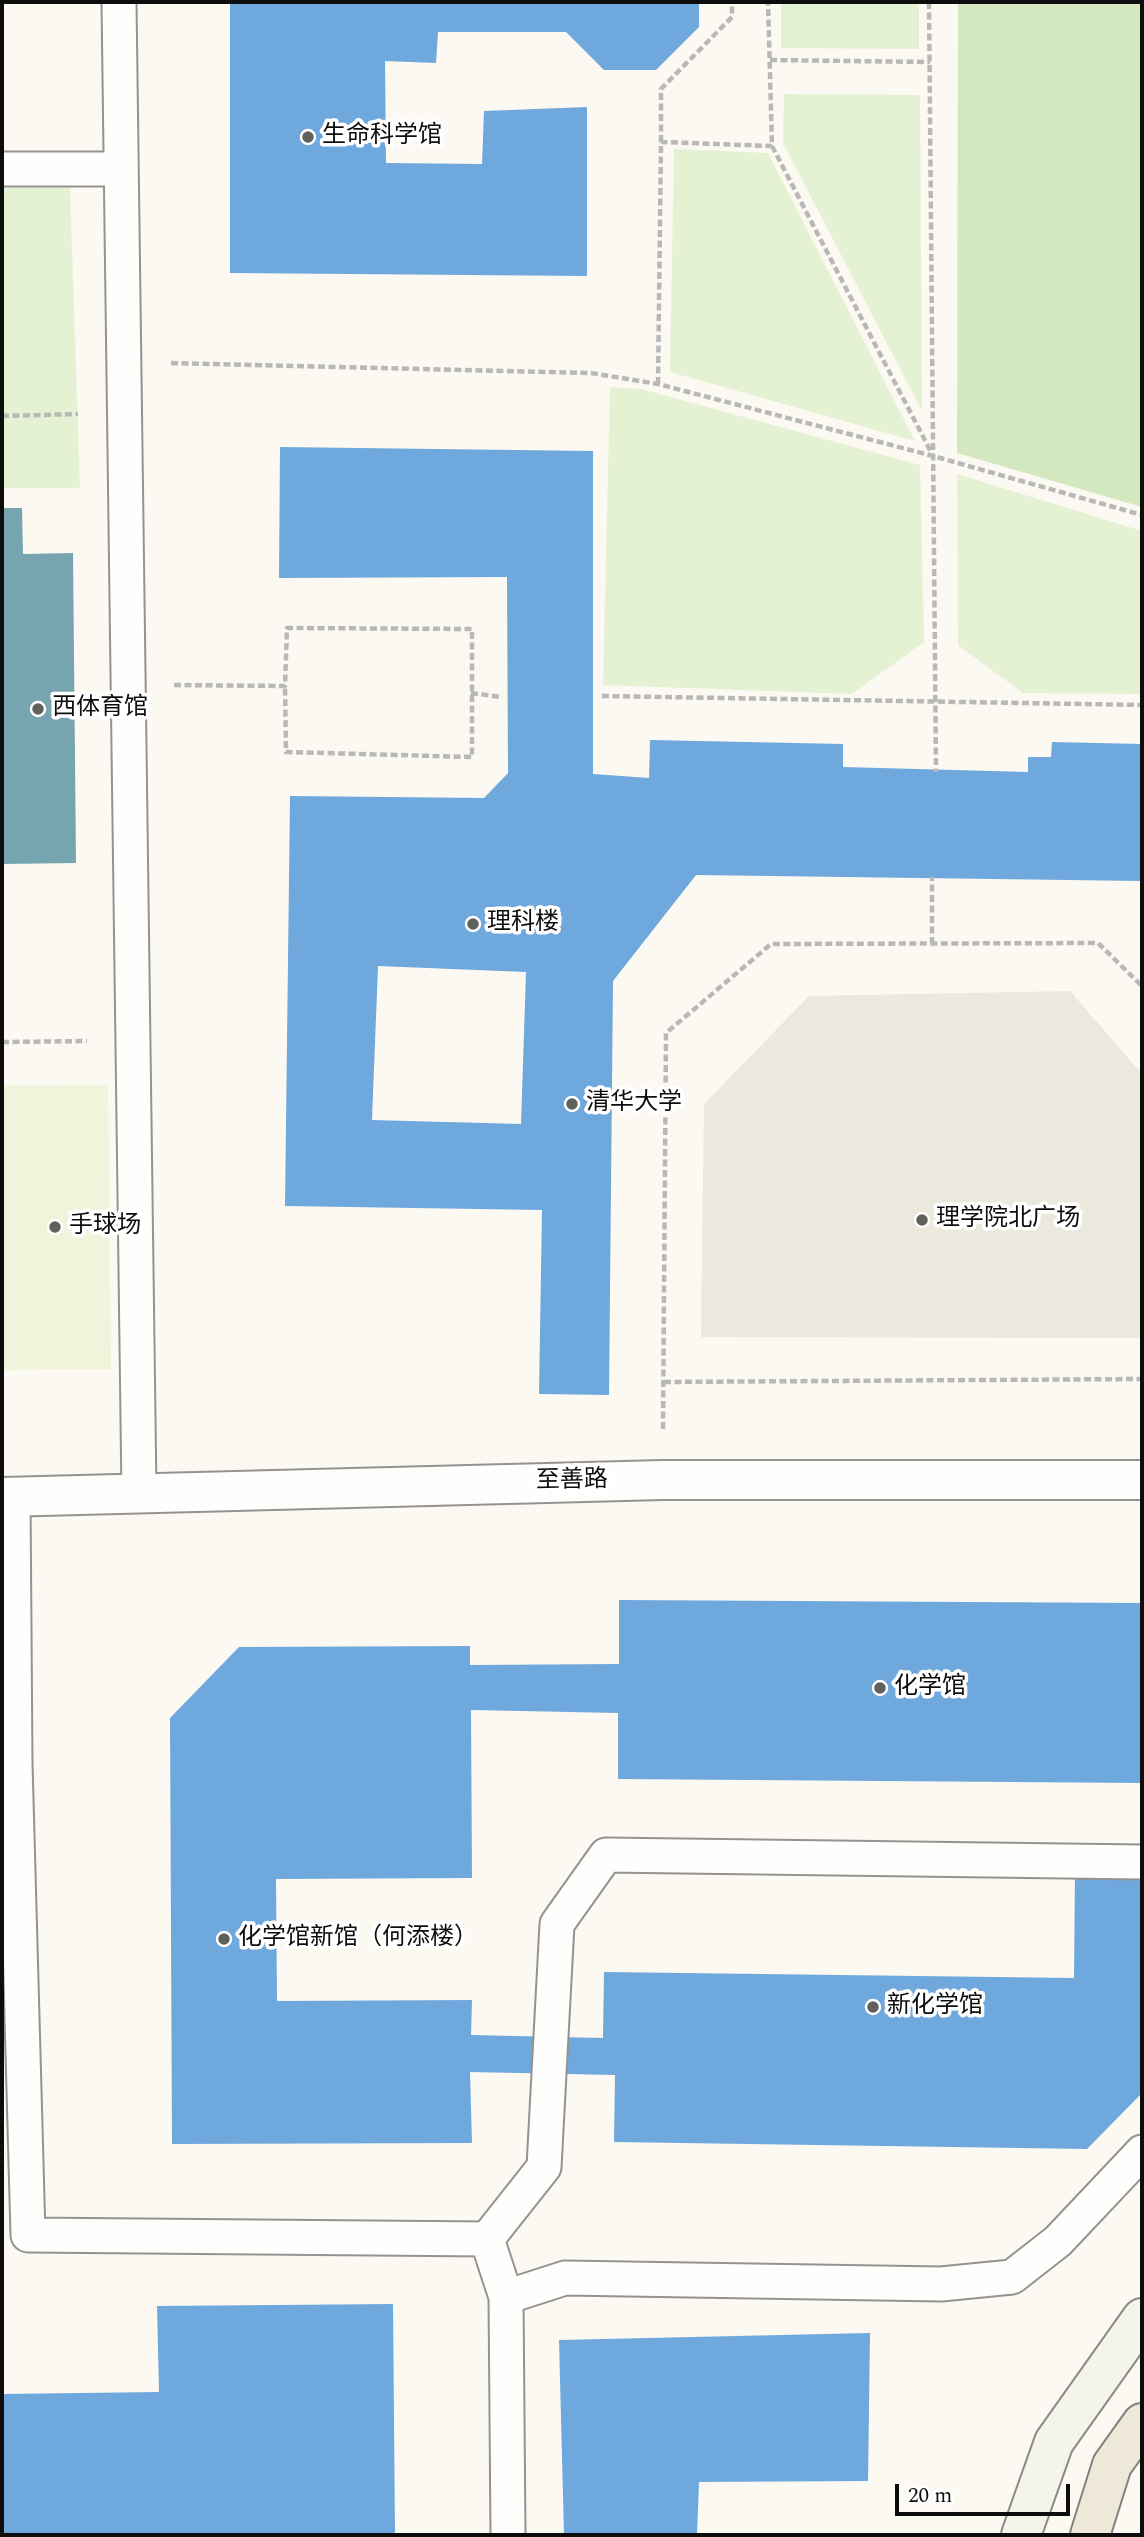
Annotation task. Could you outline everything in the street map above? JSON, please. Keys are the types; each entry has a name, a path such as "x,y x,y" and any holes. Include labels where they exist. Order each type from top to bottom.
{"main road":[{"path":"1090,2535 1112,2465 1142,2423"}],"street":[{"name":"至善路","path":"8,1497 663,1480 1142,1480"},
{"path":"1021,2535 1054,2442 1142,2318"}],"lane":[{"path":"119,2 139,1492"},
{"path":"2,169 121,169"},
{"path":"8,1497 8,1763 15,2236 487,2239"},
{"path":"487,2239 544,2167 557,1923 606,1855 1142,1862"},
{"path":"506,2297 565,2278 941,2284 1013,2277 1058,2241 1142,2152"},
{"path":"487,2239 506,2297 508,2535"}],"path":[{"path":"658,384 661,89 732,17 733,2"},
{"path":"768,2 772,146 933,456"},
{"path":"929,2 936,772"},
{"path":"770,60 930,62"},
{"path":"661,142 772,146"},
{"path":"123,362 591,373 658,384 933,456 1142,515"},
{"path":"2,416 124,413"},
{"path":"287,628 472,629 471,693 472,757 286,752 287,628"},
{"path":"128,685 285,686"},
{"path":"471,693 501,697"},
{"path":"602,696 1142,705"},
{"path":"932,877 932,944"},
{"path":"663,1480 666,1033 771,944 1098,943 1142,986"},
{"path":"2,1042 134,1040"},
{"path":"664,1382 1142,1379"}],"green space":[{"path":"781,2 919,2 919,49 781,48"},
{"path":"958,2 1142,2 1142,507 957,453"},
{"path":"784,94 920,95 922,411 783,143"},
{"path":"674,149 768,153 915,441 670,372"},
{"path":"2,186 70,187 80,488 2,488"},
{"path":"610,387 641,389 920,465 924,642 852,694 603,685"},
{"path":"957,474 1142,531 1142,694 1023,693 958,645"},
{"name":"手球场","path":"108,1085 111,1369 2,1370 2,1086"}],"shaded area":[{"name":"理学院北广场","path":"1070,991 1142,1074 1142,1338 701,1337 704,1104 809,996"}],"building: Schools":[{"name":"生命科学馆","path":"230,2 699,2 699,27 656,70 604,70 566,32 438,32 436,63 385,61 386,163 482,164 484,111 587,107 587,276 230,273"},
{"name":"理科楼","path":"280,447 593,451 593,774 649,778 650,740 843,744 843,767 1028,772 1028,757 1051,757 1052,742 1142,744 1142,881 696,875 613,981 609,1395 539,1394 542,1210 285,1206 290,796 484,798 508,773 507,577 279,578","holes":["378,966 526,972 521,1124 372,1120"]},
{"path":"619,1600 1142,1603 1142,1783 618,1779 618,1713 471,1710 472,1878 276,1879 277,2001 472,2000 471,2035 603,2038 604,1972 1074,1978 1075,1870 1142,1871 1142,2093 1087,2149 614,2142 615,2075 470,2072 472,2143 172,2144 170,1718 239,1647 470,1646 470,1665 619,1664"},
{"path":"393,2304 395,2535 2,2535 2,2394 159,2392 157,2306"},
{"path":"870,2333 868,2481 699,2482 697,2535 564,2535 559,2340"}],"building: Public":[{"name":"西体育馆","path":"2,508 22,508 23,554 73,553 76,863 2,864"}],"place":[{"name":"生命科学馆","path":"308,137"},
{"name":"西体育馆","path":"38,709"},
{"name":"理科楼","path":"473,924"},
{"name":"清华大学","path":"572,1104"},
{"name":"理学院北广场","path":"922,1220"},
{"name":"手球场","path":"55,1227"},
{"name":"化学馆","path":"880,1688"},
{"name":"化学馆新馆（何添楼）","path":"224,1939"},
{"name":"新化学馆","path":"873,2007"}]}
